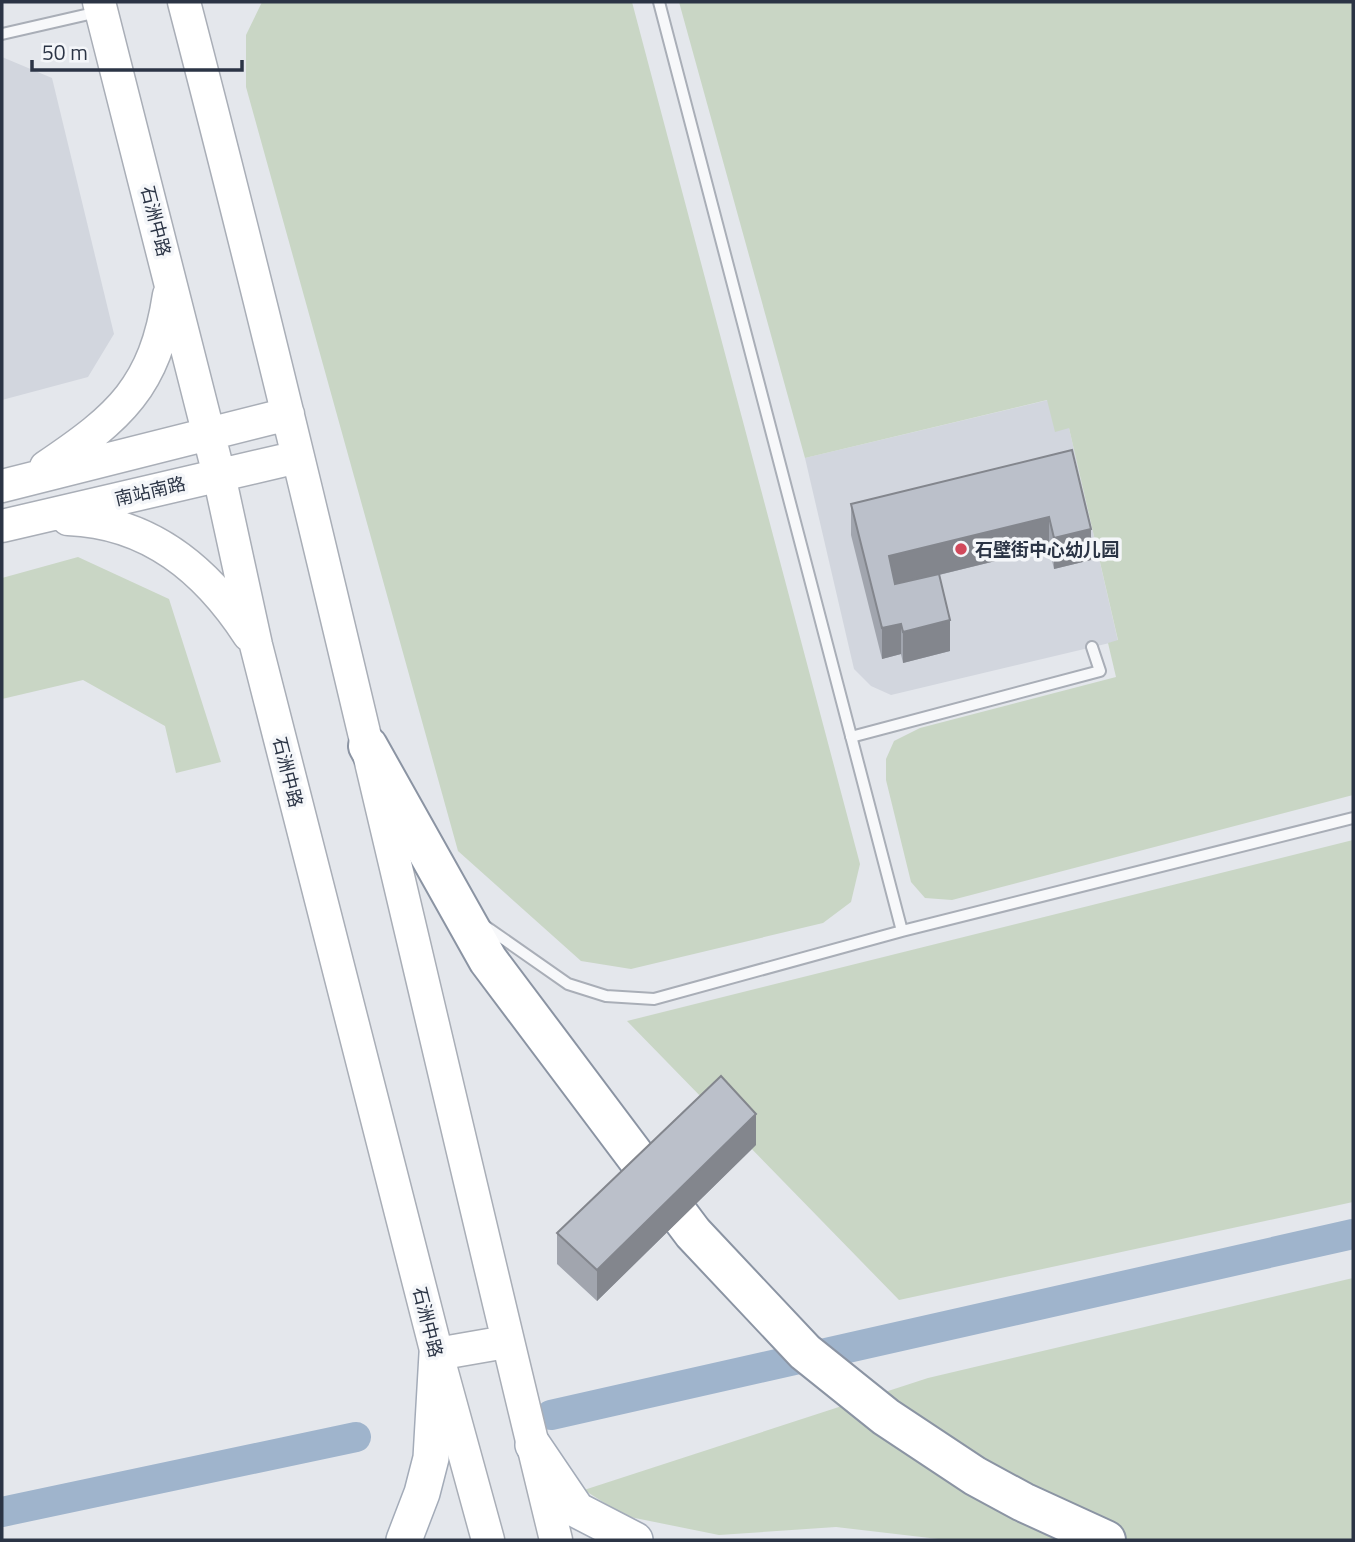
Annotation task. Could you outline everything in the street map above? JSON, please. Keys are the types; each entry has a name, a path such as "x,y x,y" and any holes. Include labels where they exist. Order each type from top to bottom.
{"highway":[{"path":"368,746 488,960 693,1234 805,1352 886,1417 975,1476 1034,1508 1106,1540"}],"main road":[{"path":"184,2 288,414 506,1342 556,1540"},
{"name":"石洲中路","path":"100,7 209,434 256,645 436,1354 488,1540"},
{"path":"14,483 97,432 122,408 149,370 154,358 163,333 171,280"},
{"path":"14,483 288,414"},
{"name":"南站南路","path":"2,526 298,457"},
{"path":"35,518 117,525 161,544 232,608 256,645"},
{"path":"404,1540 422,1493 431,1458 436,1354 506,1342"},
{"path":"533,1445 577,1510 635,1540"}],"lane":[{"path":"659,2 902,931"},
{"path":"2,34 100,7"},
{"path":"850,737 1100,671 1092,647"},
{"path":"457,906 568,984 606,996 654,999 902,931 1353,818"}],"shaded area":[{"path":"2,57 52,78 114,334 88,377 2,400"},
{"name":"石壁街中心幼儿园","path":"1048,400 1069,428 1118,641 891,695 871,686 854,669 805,458"}],"green space":[{"path":"262,2 632,2 860,864 851,902 823,923 631,969 581,961 458,851 246,87 246,35"},
{"path":"679,2 1353,2 1353,795 952,900 925,898 911,882 886,780 886,759 894,741 920,728 1116,677 1108,643 1118,640 1069,428 1055,432 1047,400 805,458"},
{"path":"78,557 169,599 221,762 176,773 165,726 83,680 2,699 2,578"},
{"path":"1353,840 1353,1202 899,1300 627,1021"},
{"path":"1353,1278 1353,1540 947,1540 836,1527 719,1535 625,1516 584,1490 928,1378"}],"building":[{"path":"1072,450 1091,529 1054,538 1049,517 889,556 895,584 939,574 950,620 903,632 901,624 882,628 851,504"},
{"path":"721,1076 756,1114 597,1270 557,1233"}],"waterway":[{"path":"551,1415 1353,1234"},
{"path":"2,1512 356,1437"}],"place":[{"name":"石壁街中心幼儿园","path":"961,549"}]}
